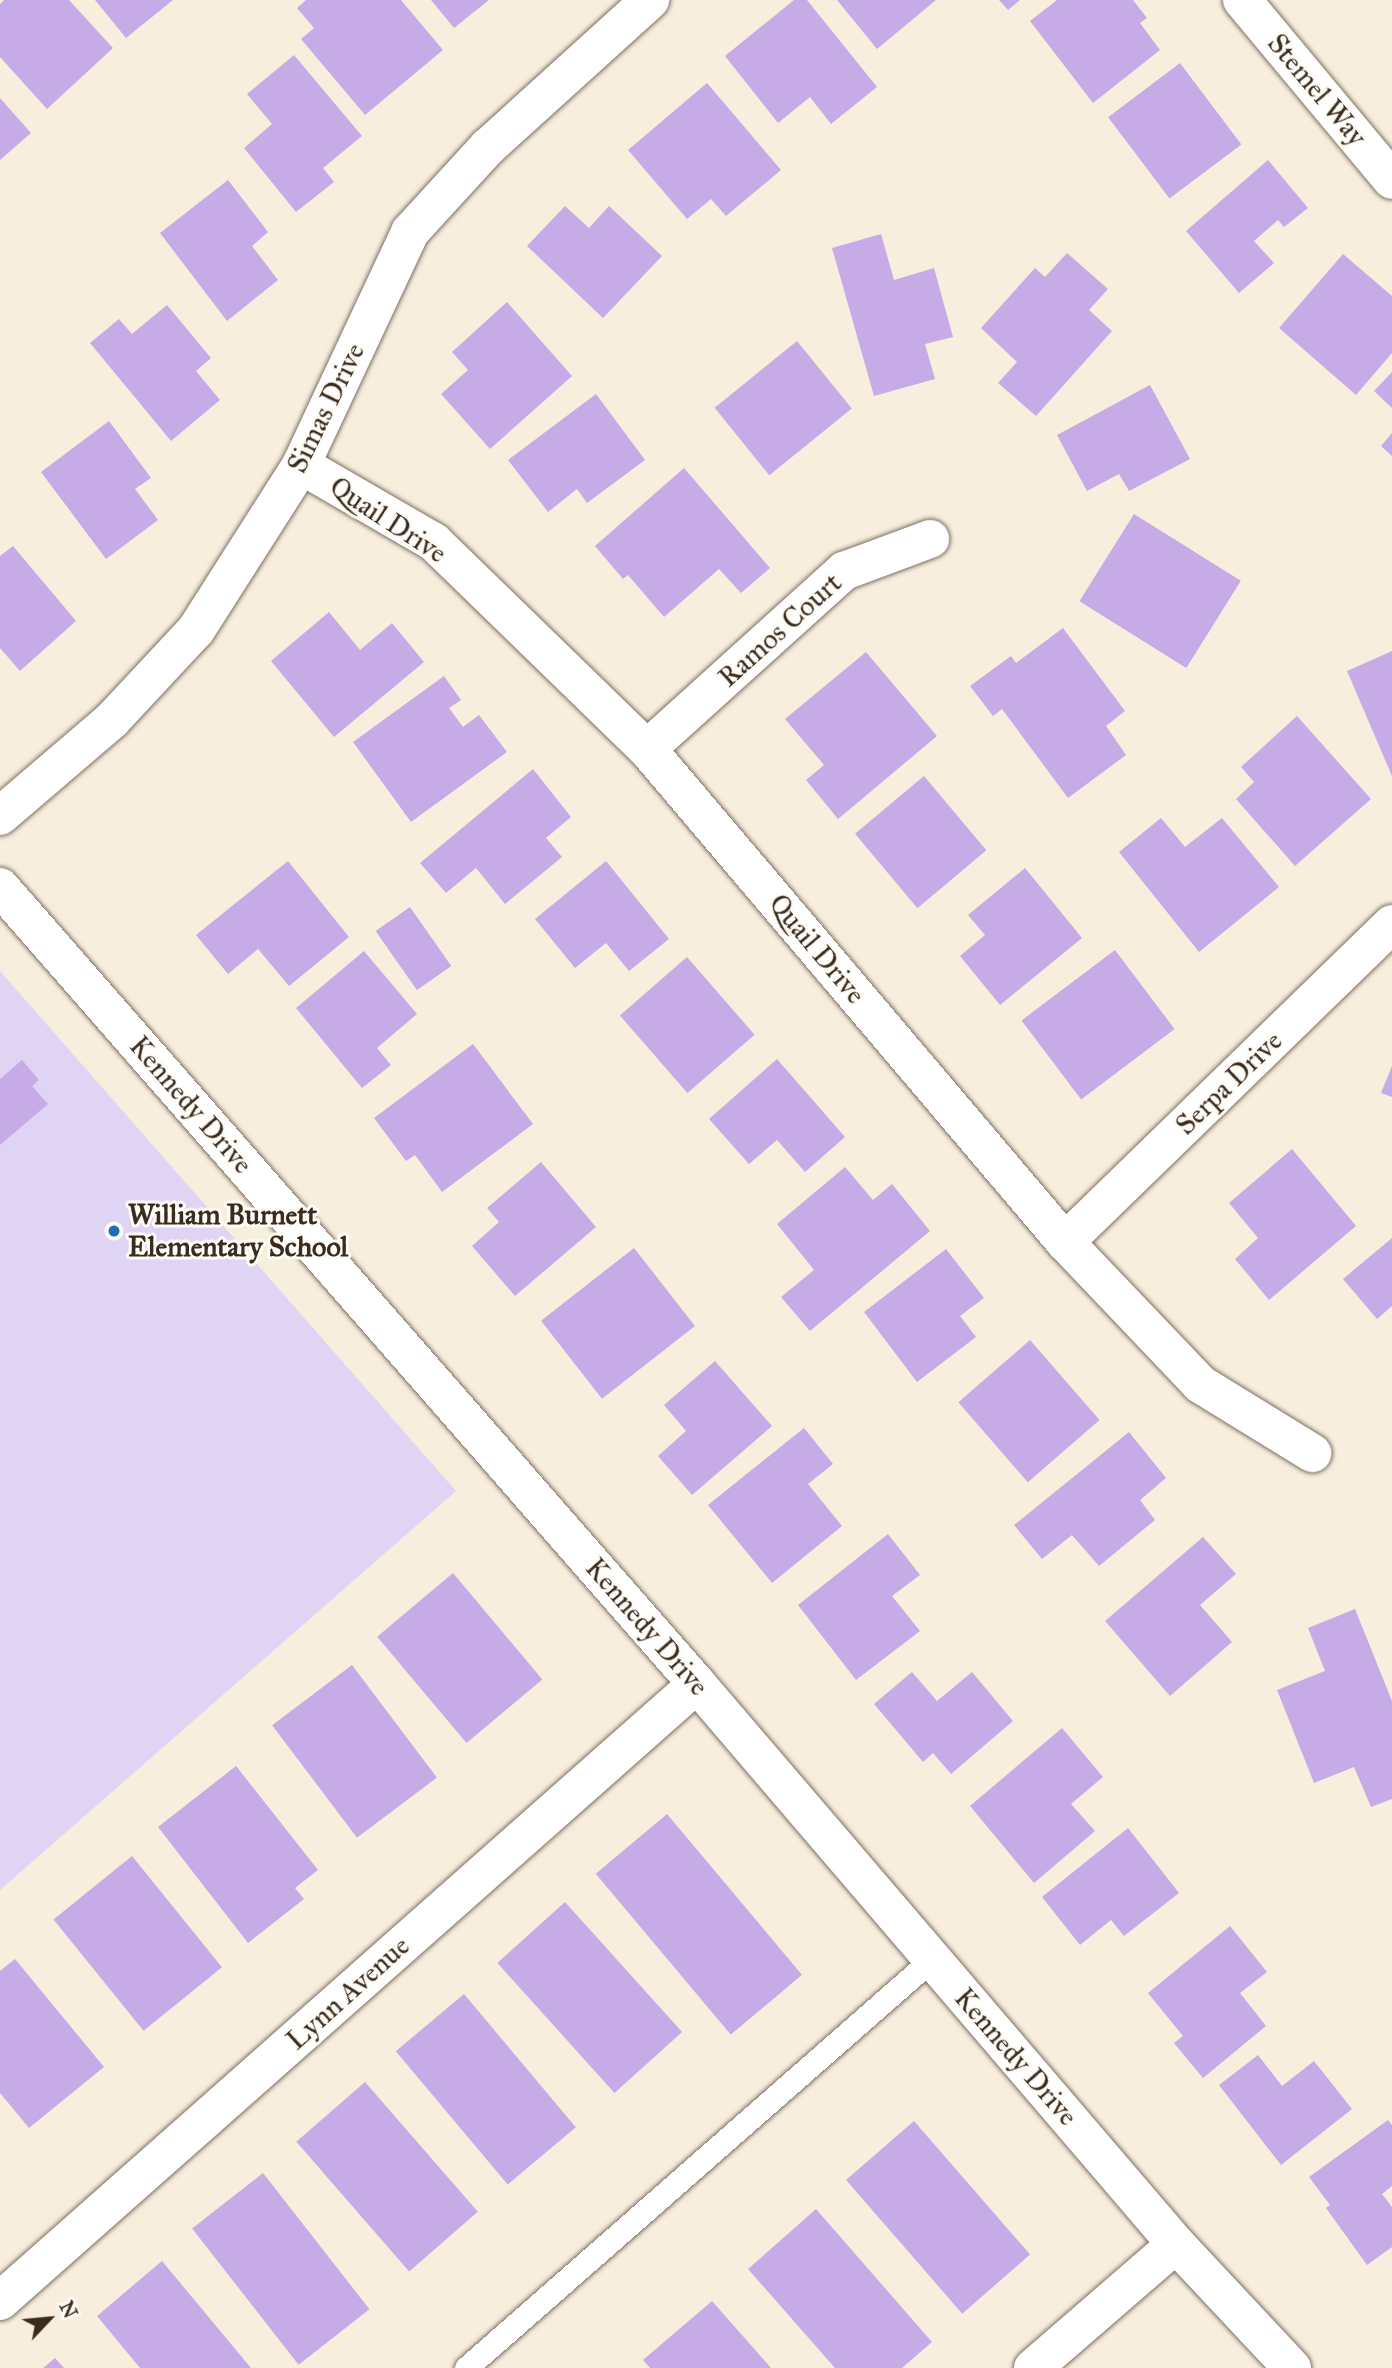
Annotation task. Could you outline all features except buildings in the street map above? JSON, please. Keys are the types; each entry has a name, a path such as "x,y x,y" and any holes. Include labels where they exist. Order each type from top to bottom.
{"street":[{"name":"Simas Drive","path":"0,816 112,720 196,630 301,465 410,232 488,147 650,0"},
{"name":"Stemel Way","path":"1242,0 1392,180"},
{"name":"Quail Drive","path":"301,465 434,542 647,749 1065,1242 1200,1384 1312,1453"},
{"name":"Ramos Court","path":"647,749 844,571 930,539"},
{"name":"Kennedy Drive","path":"0,887 697,1684 1176,2244 1292,2368"},
{"name":"Serpa Drive","path":"1065,1242 1392,923"},
{"name":"Lynn Avenue","path":"0,2301 697,1684"},
{"path":"1033,2368 1176,2244"}],"lane":[{"path":"466,2368 932,1959"}],"shaded area":[{"name":"William Burnett Elementary School","path":"0,971 456,1491 0,1890"}],"place":[{"name":"William Burnett Elementary School","path":"114,1231"}]}
